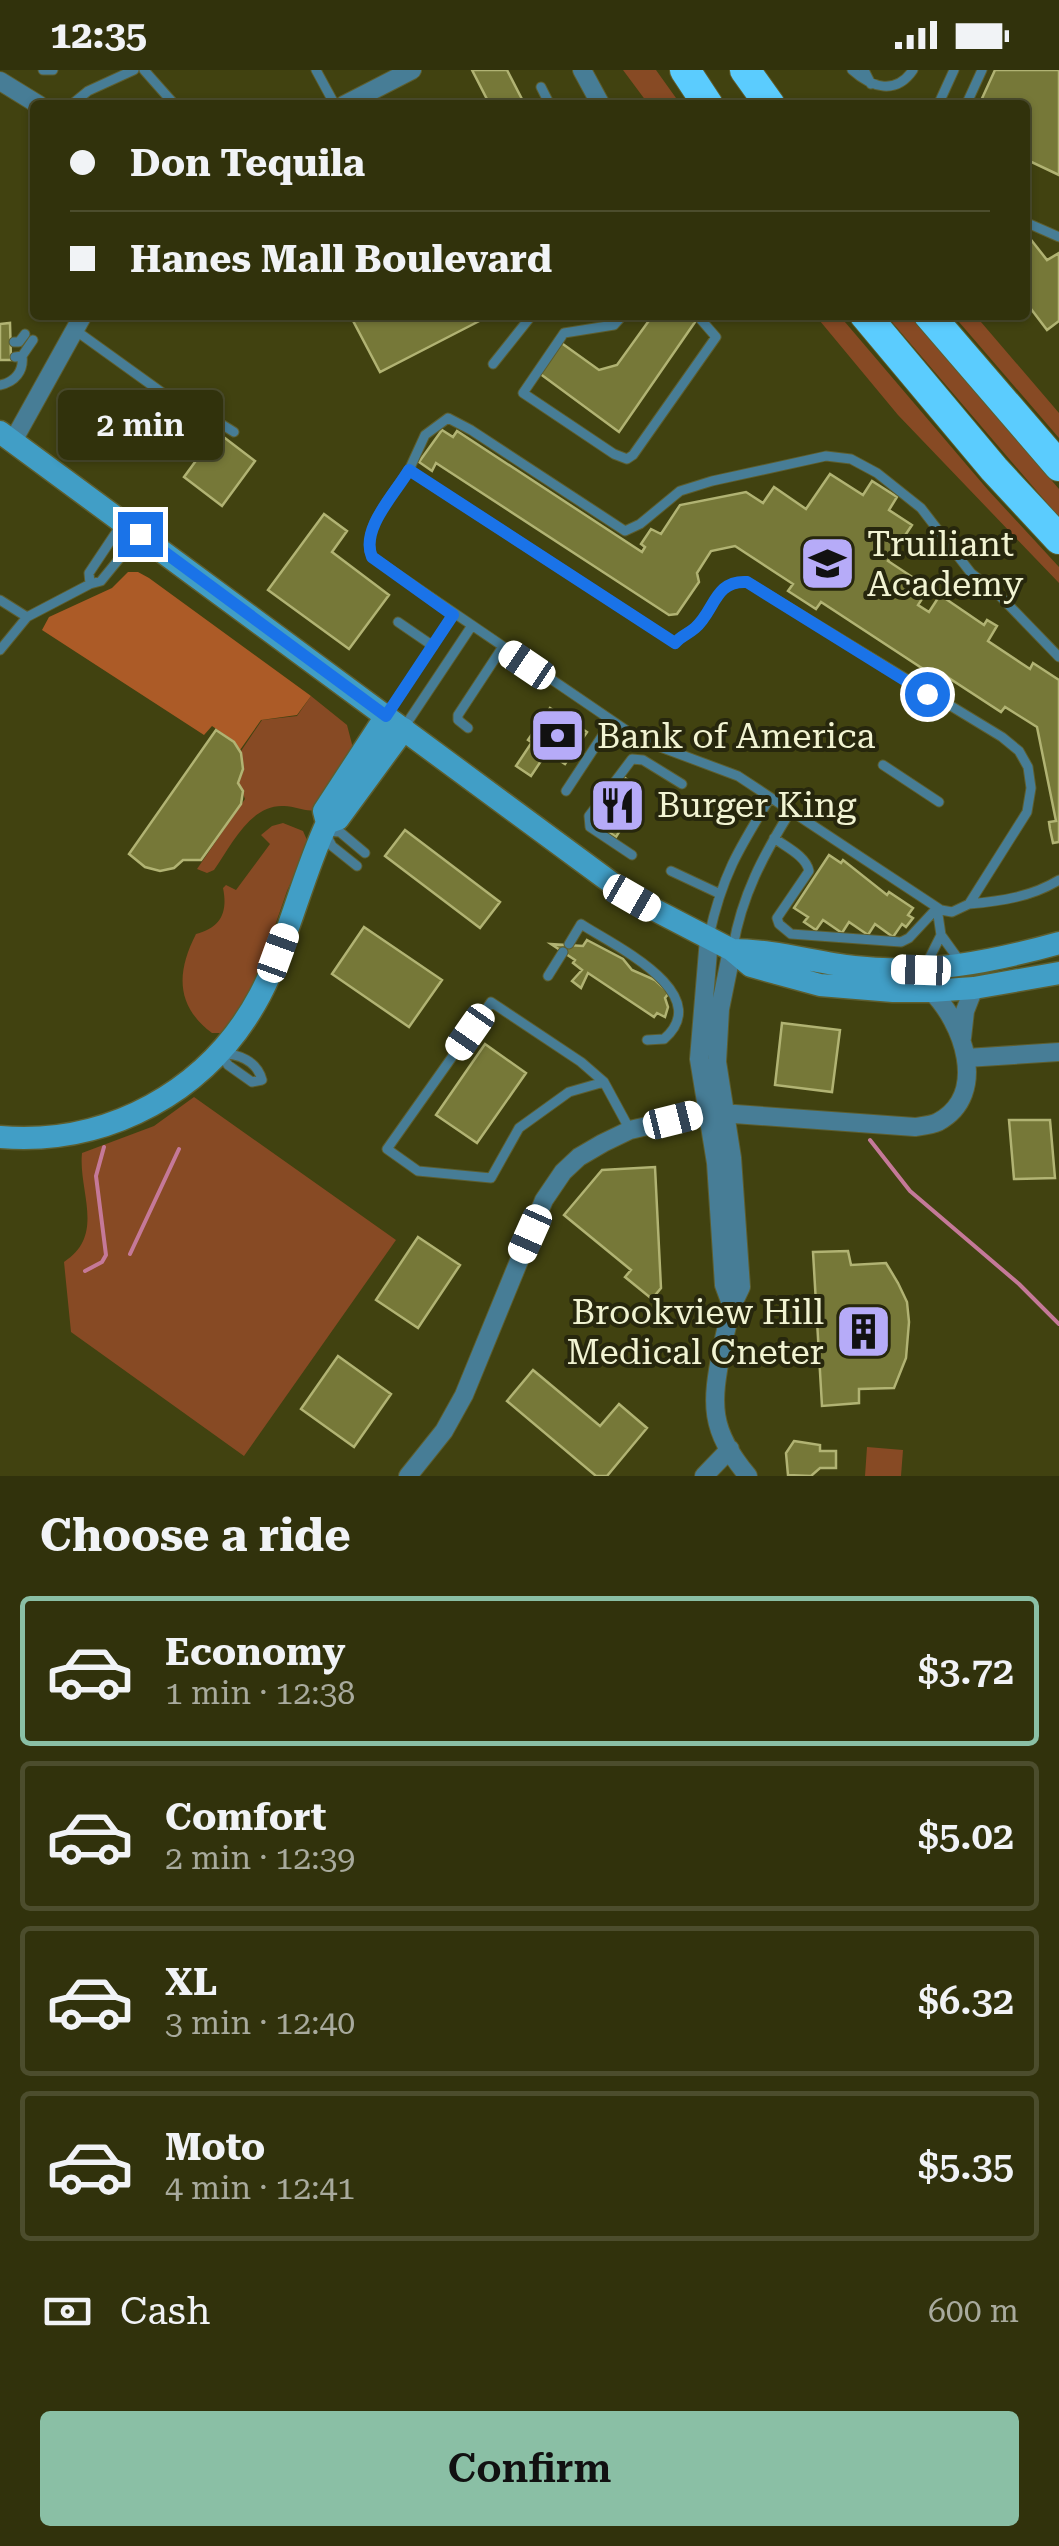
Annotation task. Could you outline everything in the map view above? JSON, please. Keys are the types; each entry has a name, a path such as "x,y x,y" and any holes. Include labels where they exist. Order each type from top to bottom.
{"highway":[{"path":"685,70 705,100"},
{"path":"746,70 767,100"},
{"path":"870,320 994,469 1059,539"},
{"path":"933,320 1059,466"}],"main road":[{"path":"6,437 632,898 732,950 751,966 820,985 893,992 963,966 1059,943"},
{"path":"0,1137 72,1134 134,1116 188,1083 220,1052 261,993 325,827 338,819 395,722"},
{"path":"926,980 974,988 1059,973"}],"street":[{"path":"582,70 598,100"},
{"path":"352,100 400,72"},
{"path":"0,80 31,100"},
{"path":"6,437 79,322"},
{"path":"708,940 699,1059 715,1112"},
{"path":"732,950 718,1032 715,1112 724,1285 731,1304 713,1398 730,1449 748,1476"},
{"path":"408,1476 444,1432 464,1396 544,1200 563,1172 579,1157 630,1130 715,1112 915,1128 938,1122 964,1094 966,1058 962,1038 948,1008 926,980"},
{"path":"962,1038 965,1010 974,988"},
{"path":"966,1058 1059,1052"},
{"path":"704,1476 730,1449"}],"lane":[{"path":"43,70 53,70"},
{"path":"76,100 134,70"},
{"path":"144,70 171,100"},
{"path":"316,70 332,100"},
{"path":"852,70 872,84 899,85 913,70"},
{"path":"864,70 872,84"},
{"path":"940,100 954,70"},
{"path":"968,100 982,70"},
{"path":"541,88 547,100"},
{"path":"1030,224 1059,237"},
{"path":"493,364 528,320"},
{"path":"618,320 564,333 523,393 614,454 626,458 633,455 716,337 701,320"},
{"path":"79,322 188,412 213,419 234,432"},
{"path":"0,385 16,378 23,365 19,356 29,337 14,342"},
{"path":"1059,656 971,572 921,508 877,472 851,460 826,456 712,480 680,491 640,524 625,531 448,418 424,436 409,470 370,533 367,546 372,557 471,628 639,739 728,771 937,908 952,912 969,904 1006,900 1040,891 1059,880"},
{"path":"409,470 675,643 698,626 724,587 732,582 747,582 1002,737 1019,751 1028,767 1028,812 969,904"},
{"path":"90,584 89,573 132,528"},
{"path":"0,650 27,618 102,581 132,528"},
{"path":"0,600 27,618"},
{"path":"395,722 453,615"},
{"path":"398,622 433,646"},
{"path":"395,722 471,628"},
{"path":"468,728 458,716 502,648"},
{"path":"566,790 612,721"},
{"path":"632,854 590,827 589,816 632,759 643,760 682,784"},
{"path":"883,765 939,802"},
{"path":"708,940 718,893 732,860 770,798"},
{"path":"732,950 738,916 754,871 790,812"},
{"path":"325,827 340,832 365,853"},
{"path":"325,827 332,846 357,866"},
{"path":"774,838 808,865 809,871 778,918 779,924 791,934 901,942 937,908"},
{"path":"670,871 718,893"},
{"path":"937,908 942,935 963,966"},
{"path":"548,976 581,924 667,982 677,1004 674,1026 664,1038 647,1040"},
{"path":"926,980 942,935"},
{"path":"604,1082 569,1092 519,1128 492,1178 418,1171 387,1149 490,1002 581,1062 604,1082 630,1130"}],"shaded area":[{"path":"623,70 656,70 677,100 645,100"},
{"path":"819,320 843,320 1059,567 1059,583 898,415"},
{"path":"890,320 913,320 1059,489 1059,517"},
{"path":"957,320 979,320 1059,413 1059,438"},
{"path":"128,572 149,578 311,696 297,715 261,720 240,750 212,726 204,735 42,630 49,617 112,588"},
{"path":"311,696 347,725 353,748 316,810 284,806 261,812 243,828 214,870 207,873 197,869 245,799 239,783 244,769 241,751 262,720 297,716"},
{"path":"283,823 303,831 306,850 260,969 240,1009 222,1033 212,1033 200,1023 186,1000 183,975 189,948 196,934 211,928 221,918 223,888 226,885 236,890 270,844 261,835"},
{"path":"194,1097 396,1240 244,1456 71,1332 64,1262 77,1251 87,1226 82,1153 154,1126"},
{"path":"867,1447 903,1450 901,1476 865,1476"}],"building":[{"path":"472,70 507,70 522,100 487,100"},
{"path":"995,70 1059,70 1059,175 1030,161 1030,100 981,100"},
{"path":"1030,242 1047,260 1059,253 1059,321 1047,330 1030,308"},
{"path":"353,320 481,320 380,372"},
{"path":"649,320 695,322 619,432 539,373 560,342 599,370 617,365"},
{"path":"10,323 11,360 0,360 0,324"},
{"path":"442,430 453,437 457,431 642,552 645,547 641,544 651,529 661,534 680,505 746,492 763,503 774,487 806,509 830,474 863,495 872,481 897,497 889,510 912,525 888,561 929,588 918,605 929,612 940,595 984,625 987,620 997,626 988,641 1030,669 1033,663 1059,680 1059,842 1053,843 1050,829 1049,822 1056,821 1037,727 1005,707 1001,712 938,671 934,676 821,602 816,609 788,591 793,584 735,546 711,551 697,573 699,582 677,614 669,615 436,463 432,471 419,462"},
{"path":"217,432 255,461 222,506 184,477"},
{"path":"324,514 347,531 332,552 389,595 349,649 268,590"},
{"name":"Bank of America","path":"550,708 587,732 565,764 528,740"},
{"path":"216,730 234,742 241,753 241,804 201,860 183,860 174,868 160,871 145,867 129,854"},
{"path":"532,742 547,752 531,776 516,766"},
{"name":"Burger King","path":"622,776 642,789 634,800 637,802 616,826 621,829 616,837 596,823 601,816 597,813"},
{"path":"405,830 500,902 480,928 385,856"},
{"path":"829,855 841,863 843,860 887,895 889,892 913,908 908,915 913,918 906,927 902,924 893,937 875,924 868,935 849,922 842,933 823,920 816,930 804,922 808,917 794,908"},
{"path":"364,927 442,980 409,1027 332,974"},
{"path":"587,940 623,959 632,970 655,980 669,993 665,998 665,1017 657,1013 654,1017 588,973 581,988 572,981 582,970 573,963 575,960 551,944 583,946"},
{"path":"782,1023 840,1030 832,1092 775,1085"},
{"path":"485,1044 526,1073 477,1143 436,1115"},
{"path":"1009,1120 1050,1120 1055,1178 1014,1179"},
{"path":"655,1167 661,1288 652,1299 625,1277 631,1270 564,1215 602,1170"},
{"path":"418,1237 460,1265 418,1328 376,1300"},
{"name":"Brookview Hill Medical Cneter","path":"848,1251 851,1265 886,1263 898,1283 907,1302 906,1358 894,1388 859,1389 859,1403 822,1406 813,1252"},
{"path":"338,1356 391,1394 354,1447 301,1409"},
{"path":"533,1370 600,1426 619,1404 647,1428 607,1476 596,1476 507,1401"},
{"path":"794,1441 820,1445 820,1451 836,1451 836,1468 820,1468 811,1476 788,1475 786,1453"}],"waterway":[{"path":"870,1140 910,1191 1019,1284 1059,1324"},
{"path":"85,1271 102,1262 106,1255 96,1176 104,1147"},
{"path":"130,1254 179,1149"}],"place":[{"name":"Truiliant Academy","path":"828,564"},
{"name":"Bank of America","path":"558,736"},
{"name":"Burger King","path":"618,805"},
{"name":"Brookview Hill Medical Cneter","path":"863,1332"}],"route":[{"path":"140,534 386,716 453,615 372,557 367,546 370,533 409,470 675,643 698,626 724,587 732,582 747,582 927,694"}]}
